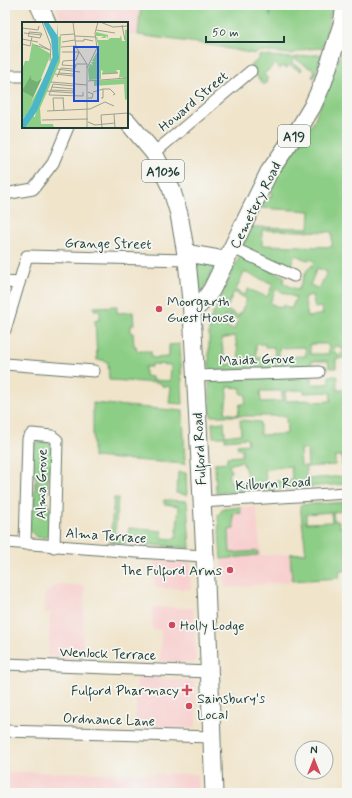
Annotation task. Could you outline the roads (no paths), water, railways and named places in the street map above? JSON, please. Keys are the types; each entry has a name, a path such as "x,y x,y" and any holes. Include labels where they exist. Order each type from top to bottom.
{"main road":[{"path":"39,5 47,22"},
{"name":"Cemetery Road","path":"192,312 206,298 230,254 269,172 297,132 312,107 323,83 334,49 342,24 345,5"},
{"name":"Fulford Road","path":"128,122 154,153 171,188 179,214 187,256 192,312 205,556 214,793"},
{"path":"187,256 230,254"}],"street":[{"name":"Howard Street","path":"154,153 251,71"},
{"path":"5,76 22,76"},
{"path":"5,194 33,189 53,163 68,128"},
{"path":"230,254 294,276"},
{"name":"Grange Street","path":"19,283 27,256 187,256"},
{"path":"5,282 19,283 5,330"},
{"path":"5,364 94,371"},
{"name":"Maida Grove","path":"195,376 320,372"},
{"name":"Alma Grove","path":"25,544 28,439 32,434 52,436 56,440 54,547"},
{"name":"Kilburn Road","path":"201,502 347,493"},
{"name":"Alma Terrace","path":"5,542 54,547 205,556"},
{"name":"Wenlock Terrace","path":"5,664 210,672"},
{"name":"Ordnance Lane","path":"5,731 212,737"}],"place":[{"name":"Moorgarth Guest House","path":"159,309"},
{"name":"The Fulford Arms","path":"230,570"},
{"name":"Holly Lodge","path":"172,625"},
{"name":"Fulford Pharmacy","path":"187,690"},
{"name":"Sainsbury's Local","path":"189,706"}]}
